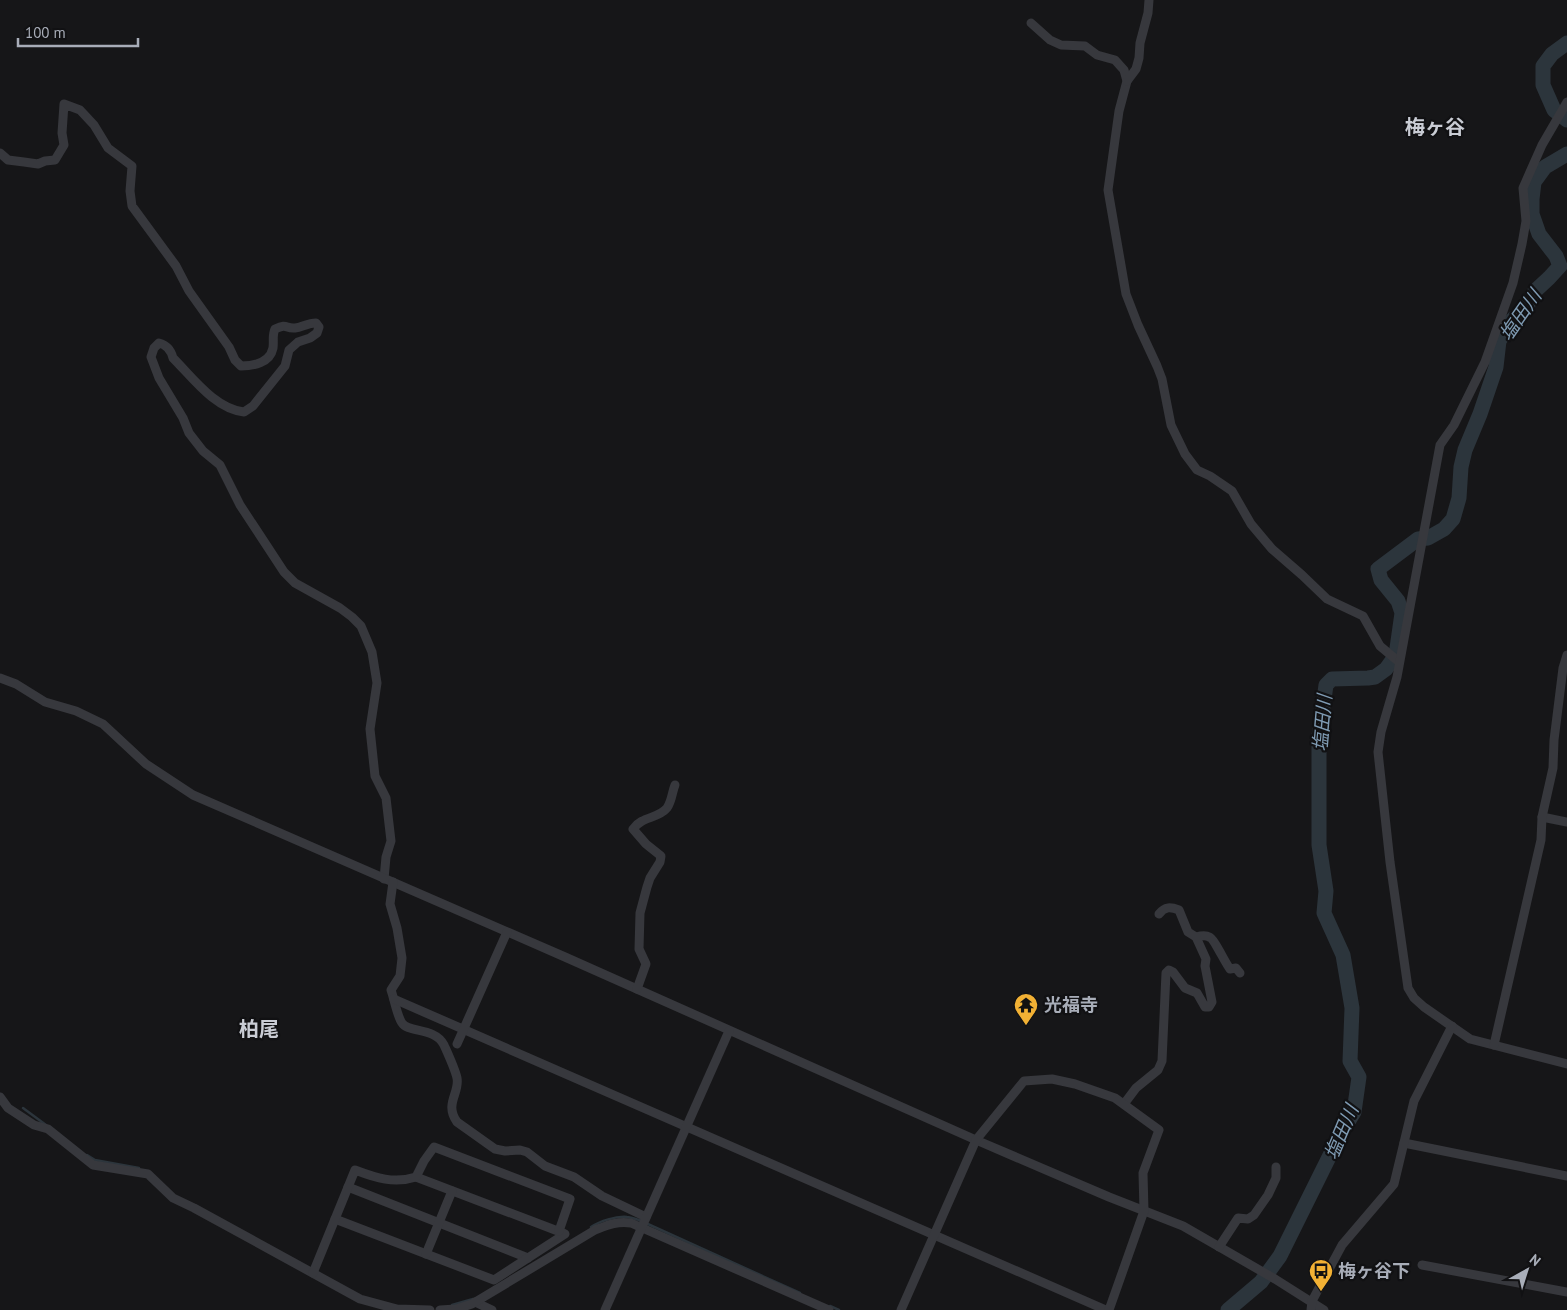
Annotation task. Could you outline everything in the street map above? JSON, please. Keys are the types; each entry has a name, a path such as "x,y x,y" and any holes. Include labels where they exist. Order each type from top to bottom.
{"street":[{"path":"1149,0 1148,13 1140,43 1139,58 1136,69 1127,80 1119,111 1108,190 1126,294 1162,379 1171,425 1185,454 1197,470 1210,476 1232,491 1251,524 1272,549 1327,599 1363,616 1380,646 1399,662"},
{"path":"1031,23 1050,40 1060,45 1086,46 1097,55 1115,60 1124,70 1127,80"},
{"path":"1567,102 1542,145 1523,188 1526,221 1513,283 1484,362 1454,425 1440,445 1397,677 1381,732 1378,752 1382,799 1408,988 1414,998 1424,1007 1470,1038 1567,1064"},
{"path":"0,153 8,160 38,164 55,160 64,145 62,133 64,104 80,110 94,125 108,148 132,166 130,191 132,206 176,266 189,291 229,347 235,360 241,366 256,364 268,358 273,350 273,333 275,328 283,325 294,329 312,323 316,323 319,327 317,333 310,338 298,342 289,350 285,366 253,406 244,412 226,407 217,402 173,358 169,349 164,344 159,344 154,348 152,357 159,378 183,418 189,433 203,451 220,465 240,505 284,572 295,583 327,600 352,617 361,626 368,639 377,675 370,729 375,776 386,798 391,841 386,857 390,904 397,928 402,958 400,976 392,990 401,1022 407,1028 424,1030 434,1035 443,1043 457,1078 457,1086 451,1102 454,1118 495,1148 505,1151 520,1150 527,1152 545,1166 574,1177 602,1196 646,1217"},
{"path":"1494,1044 1541,840 1542,816 1553,768 1554,740 1562,677 1567,655"},
{"path":"0,678 16,684 45,702 76,711 103,724 146,764 193,795 976,1140 1183,1226 1275,1279 1312,1306 1324,1310"},
{"path":"637,989 646,964 639,949 640,913 650,878 660,862 661,856 646,844 633,829 637,822 663,812 669,806 675,785"},
{"path":"1542,816 1567,822"},
{"path":"1124,1104 1136,1088 1158,1070 1162,1060 1166,972 1169,970 1173,972 1185,988 1197,993 1205,1007 1209,1007 1212,1002 1205,966 1206,959 1196,937 1188,932 1179,910 1172,907 1166,908 1159,914"},
{"path":"457,1044 507,932"},
{"path":"1196,937 1208,936 1213,939 1224,961 1230,968 1236,968 1240,973"},
{"path":"394,999 686,1125 934,1234 1108,1310 1144,1210 1144,1173 1159,1130 1115,1098 1075,1084 1052,1079 1024,1081 976,1140 934,1234 901,1310"},
{"path":"1312,1306 1342,1244 1394,1184 1414,1101 1452,1026"},
{"path":"605,1310 729,1031"},
{"path":"0,1097 8,1108 34,1125 48,1129 93,1164 148,1174 173,1198 203,1212 360,1299 396,1309 430,1310"},
{"path":"1404,1143 1567,1176"},
{"path":"335,1219 494,1280 562,1233 570,1199 434,1147 416,1177"},
{"path":"1219,1247 1238,1218 1248,1219 1254,1216 1268,1195 1276,1178 1276,1167"},
{"path":"313,1273 355,1170 388,1181 405,1181 416,1177 578,1240"},
{"path":"348,1187 528,1258"},
{"path":"426,1254 452,1191"},
{"path":"440,1310 456,1308 475,1302 595,1230 614,1222 631,1223 641,1227 829,1310"},
{"path":"1422,1265 1567,1292"},
{"path":"475,1302 492,1310"}],"waterway":[{"name":"塩田川","path":"1567,43 1552,54 1543,66 1543,85 1554,110 1567,120"},
{"name":"塩田川","path":"1228,1310 1261,1282 1280,1256 1341,1133 1354,1112 1359,1077 1350,1061 1352,1008 1343,955 1324,913 1326,891 1319,845 1319,736 1326,685 1332,679 1375,677 1386,669 1396,655 1402,613 1398,601 1381,580 1378,569 1418,539 1428,538 1444,529 1453,519 1459,498 1461,467 1465,450 1496,367 1499,341 1512,320 1527,306 1535,291 1560,266 1556,256 1539,234 1532,214 1532,199 1534,182 1545,167 1567,154"},
{"path":"23,1108 46,1125"},
{"path":"87,1155 95,1160 139,1168"},
{"path":"591,1227 618,1217 639,1220 800,1293"},
{"path":"452,1305 473,1299"},
{"path":"830,1306 839,1310"}],"place":[{"name":"光福寺","path":"1026,1026"},
{"name":"梅ヶ谷下","path":"1321,1292"}],"district":[{"name":"梅ヶ谷","path":"1435,127"},
{"name":"柏尾","path":"259,1029"}]}
